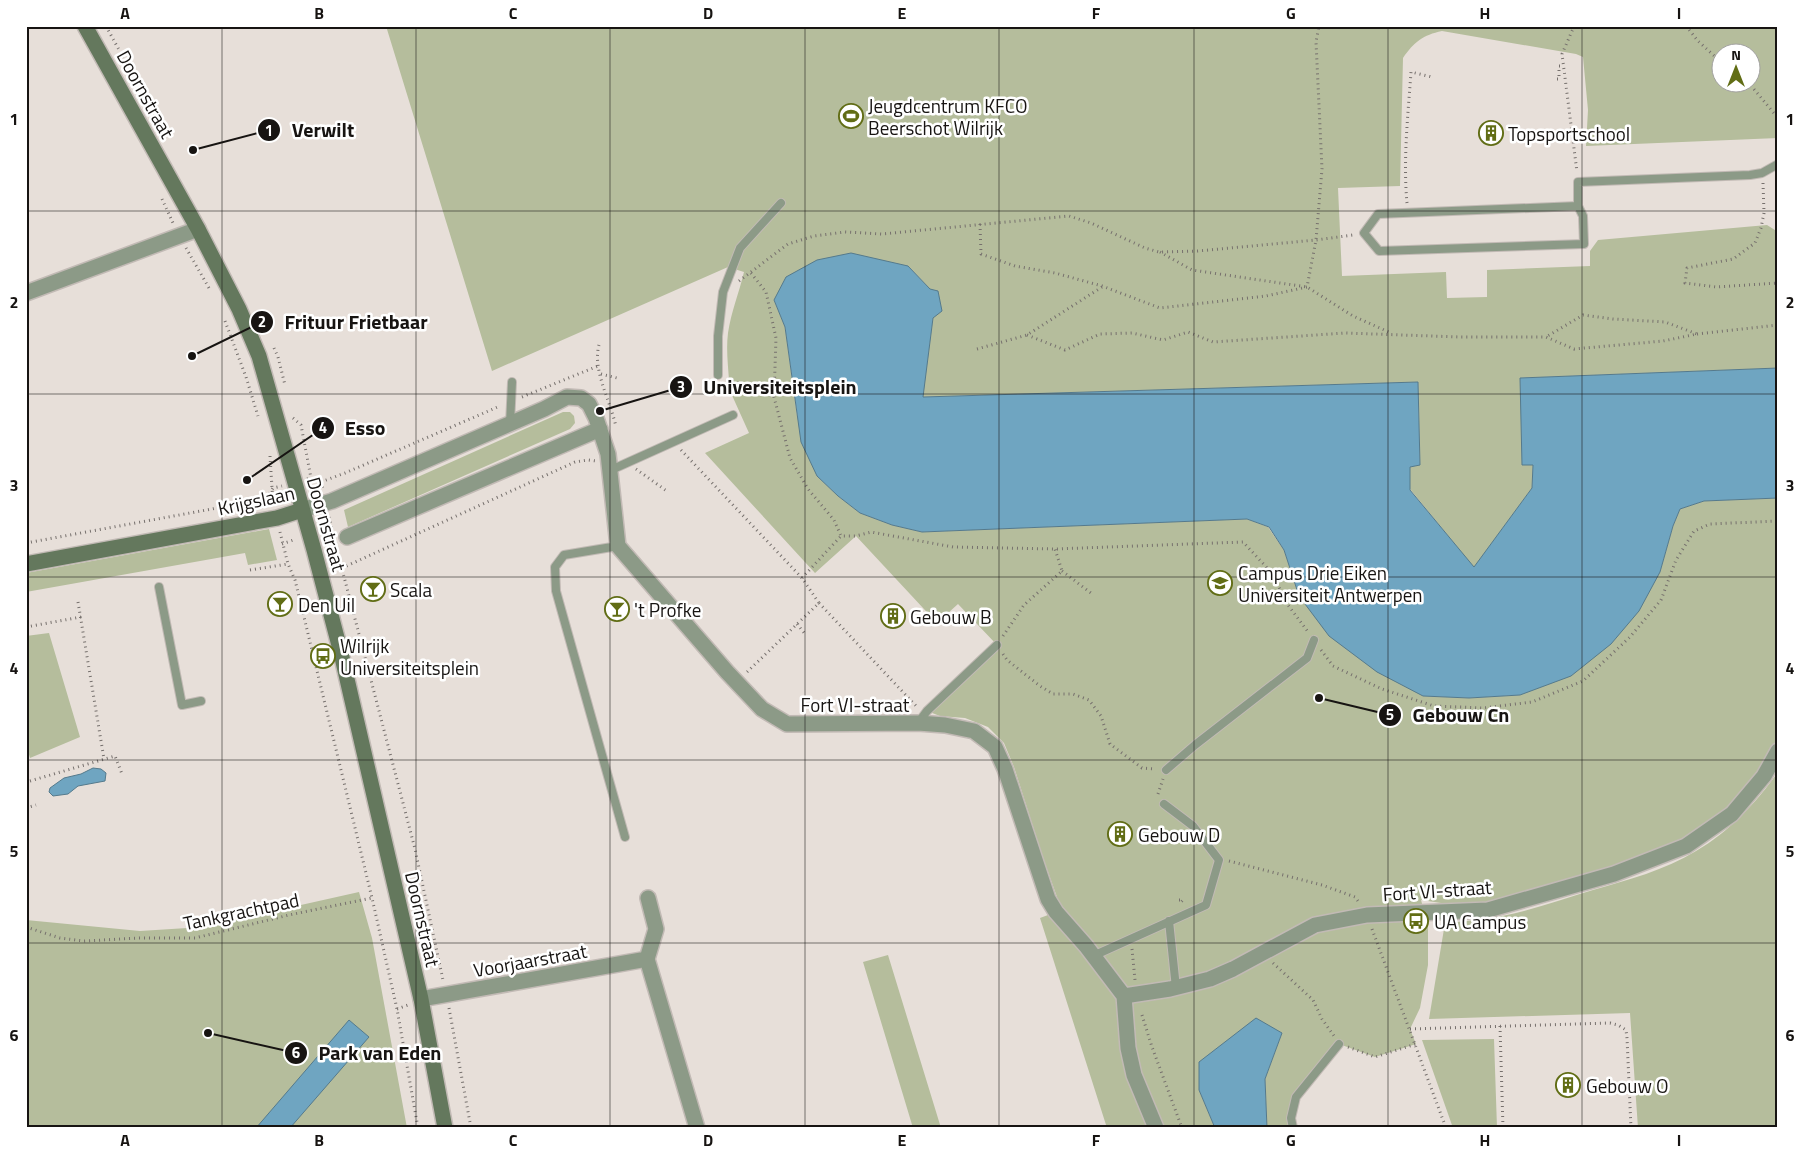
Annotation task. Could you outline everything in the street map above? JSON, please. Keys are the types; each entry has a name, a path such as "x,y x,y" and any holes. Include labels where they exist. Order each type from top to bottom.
{"street":[{"name":"Doornstraat","path":"84,26 198,229 239,309 259,356 341,653 421,999 445,1128"},
{"path":"26,293 198,229"},
{"name":"Krijgslaan","path":"26,564 277,518 327,503 510,424 567,397 581,398 589,404 600,429"},
{"path":"339,539 600,429 610,466 618,546"},
{"name":"Fort VI-straat","path":"618,546 762,710 787,724 918,723 945,725 974,731 995,747 1005,769 1048,899 1056,912 1093,956 1130,995 1176,988 1210,979 1266,952 1314,925 1367,915 1488,910 1614,874 1686,846 1732,814 1764,776 1778,751"},
{"path":"648,898 656,930 646,959 697,1128"},
{"name":"Voorjaarstraat","path":"421,999 646,959"},
{"path":"1130,995 1128,1048 1134,1075 1156,1128"}],"lane":[{"path":"1578,206 1378,214 1364,233 1379,251 1584,244 1583,216 1578,206 1578,182 1750,175 1762,172 1778,164"},
{"path":"718,375 718,336 722,292 740,248 782,204"},
{"path":"510,424 512,382"},
{"path":"610,466 674,442 733,416"},
{"path":"618,546 564,555 555,567 556,591 625,837"},
{"path":"159,587 182,705 200,701"},
{"path":"1166,770 1308,658 1314,640"},
{"path":"918,723 927,711 997,645"},
{"path":"1093,956 1206,905 1219,860 1193,826 1164,804"},
{"path":"1169,921 1176,988"},
{"path":"1293,1128 1291,1118 1296,1097 1340,1044"}],"path":[{"path":"1307,287 1316,240 1322,168 1316,42 1319,26"},
{"path":"1575,26 1562,54 1578,182"},
{"path":"1686,26 1712,54"},
{"path":"1557,79 1559,79 1559,66 1564,66"},
{"path":"1408,214 1406,186 1411,72 1432,77"},
{"path":"1756,92 1778,118"},
{"path":"1762,172 1764,213 1755,243 1733,259 1687,268 1685,283 1716,287 1778,283"},
{"path":"841,536 834,520 808,489 790,458 774,397 776,338 766,292 751,273 788,244 814,236 845,232 882,234 1069,216 1091,223 1145,248 1160,252 1192,270 1307,287 1353,316 1394,335"},
{"path":"980,224 981,254 1015,266 1102,286 1160,308 1266,296 1307,287"},
{"path":"1160,252 1198,251 1316,240 1364,233"},
{"path":"977,349 1027,335 1102,286"},
{"path":"1546,337 1583,314 1614,319 1665,322 1697,334"},
{"path":"1027,335 1065,350 1100,334 1132,333 1163,340 1188,332 1213,342 1345,333 1460,337 1546,337 1574,349 1662,341 1697,334 1778,325"},
{"path":"600,345 597,353 600,373 617,378"},
{"path":"311,478 322,482 598,366"},
{"path":"718,375 774,397"},
{"path":"674,442 802,578 819,603 918,709 918,723"},
{"path":"342,568 575,462 588,460 610,466"},
{"path":"642,474 668,492"},
{"path":"322,482 339,539 342,568 415,849 446,995 471,1128"},
{"path":"26,543 261,500 268,496 273,488"},
{"path":"802,578 841,536 856,536 871,532 953,547 1055,549 1243,542 1271,572 1288,605 1333,666 1382,689 1434,706 1484,708 1532,702 1583,681 1630,637 1661,600 1676,560 1694,531 1710,524 1778,521"},
{"path":"1055,549 1062,571 1091,593"},
{"path":"250,570 288,564 295,580 397,1009 418,1128"},
{"path":"1062,571 1024,604 997,645 1007,660 1053,694 1073,694 1089,700 1101,716 1110,744 1125,757 1142,768 1166,770 1158,794 1164,804"},
{"path":"78,602 104,759"},
{"path":"736,682 819,603"},
{"path":"26,626 81,617"},
{"path":"797,624 805,634"},
{"path":"30,781 115,756 122,774"},
{"path":"26,808 36,805"},
{"path":"1219,860 1241,863 1322,885 1355,897 1367,915 1446,1128"},
{"name":"Tankgrachtpad","path":"26,927 60,938 84,941 194,938 289,915 372,898"},
{"path":"1132,938 1130,995 1182,1128"},
{"path":"1266,952 1273,963 1313,1000 1322,1019 1340,1044 1375,1056 1416,1044"},
{"path":"1410,1028 1610,1023 1618,1025 1626,1030 1631,1128"},
{"path":"1500,1026 1503,1128"}],"green space":[{"path":"386,26 1778,26 1778,138 1586,146 1588,110 1583,57 1576,54 1442,31 1420,40 1403,58 1400,186 1338,188 1342,276 1446,272 1447,298 1487,297 1487,270 1590,266 1590,251 1598,240 1767,225 1778,232 1778,368 1520,378 1523,465 1533,465 1532,488 1474,568 1410,489 1410,467 1420,464 1418,382 922,397 933,318 930,289 908,266 774,300 785,327 797,415 817,476 860,513 892,525 922,532 1247,519 1268,527 1284,550 1299,596 1423,696 1469,698 1520,695 1660,572 1673,526 1680,509 1704,501 1778,498 1778,751 1764,776 1686,846 1488,910 1421,900 1428,925 1428,965 1420,1008 1410,1029 1416,1044 1375,1057 1339,1044 1296,1097 1293,1128 1267,1128 1265,1079 1282,1033 1199,1090 1215,1128 1107,1128 1040,918 1056,912 1057,897 1014,767 1004,743 988,727 965,718 940,716 927,711 997,645 958,604 937,623 856,536 815,573 705,453 749,433 726,382 729,380 728,333 744,272 728,267 492,371"},
{"path":"563,412 570,412 574,416 575,423 570,429 348,527 344,510"},
{"path":"269,529 277,560 248,565 245,553 26,592 26,573"},
{"path":"49,633 80,737 30,758 26,745 26,636"},
{"path":"1778,772 1778,1128 1638,1128 1630,1013 1429,1019 1445,923 1502,916 1525,911 1672,864 1708,843 1731,826 1761,795"},
{"path":"359,892 372,938 407,1128 26,1128 26,920 140,931 203,927"},
{"path":"888,955 941,1128 913,1128 863,962"},
{"path":"1494,1039 1497,1128 1453,1128 1422,1040"}],"water":[{"path":"851,253 908,266 930,289 938,291 942,311 933,318 923,397 1418,382 1420,465 1410,467 1410,490 1474,567 1532,488 1533,465 1522,465 1520,378 1778,368 1778,498 1704,501 1680,509 1673,526 1660,572 1639,611 1611,644 1571,676 1520,695 1469,698 1423,696 1377,672 1329,636 1299,596 1284,550 1269,527 1247,519 922,532 892,525 860,513 838,496 817,476 801,442 785,327 774,300 786,277 817,260"},
{"path":"93,768 101,769 106,773 105,781 78,786 68,794 53,796 49,792 50,788 64,778 81,774"},
{"path":"1256,1018 1282,1033 1265,1079 1267,1128 1215,1128 1199,1090 1199,1062"},
{"path":"349,1020 369,1037 290,1128 256,1128"}],"place":[{"name":"Jeugdcentrum KFCO Beerschot Wilrijk","path":"851,116"},
{"name":"Topsportschool","path":"1491,133"},
{"name":"Verwilt","path":"193,150"},
{"name":"Frituur Frietbaar","path":"192,356"},
{"name":"Universiteitsplein","path":"600,411"},
{"name":"Esso","path":"247,480"},
{"name":"Campus Drie Eiken Universiteit Antwerpen","path":"1220,583"},
{"name":"Scala","path":"373,589"},
{"name":"Den Uil","path":"280,604"},
{"name":"'t Profke","path":"617,609"},
{"name":"Gebouw B","path":"893,616"},
{"name":"Wilrijk Universiteitsplein","path":"323,656"},
{"name":"Gebouw Cn","path":"1319,698"},
{"name":"Gebouw D","path":"1120,834"},
{"name":"UA Campus","path":"1416,921"},
{"name":"Park van Eden","path":"208,1033"},
{"name":"Gebouw O","path":"1568,1085"}]}
